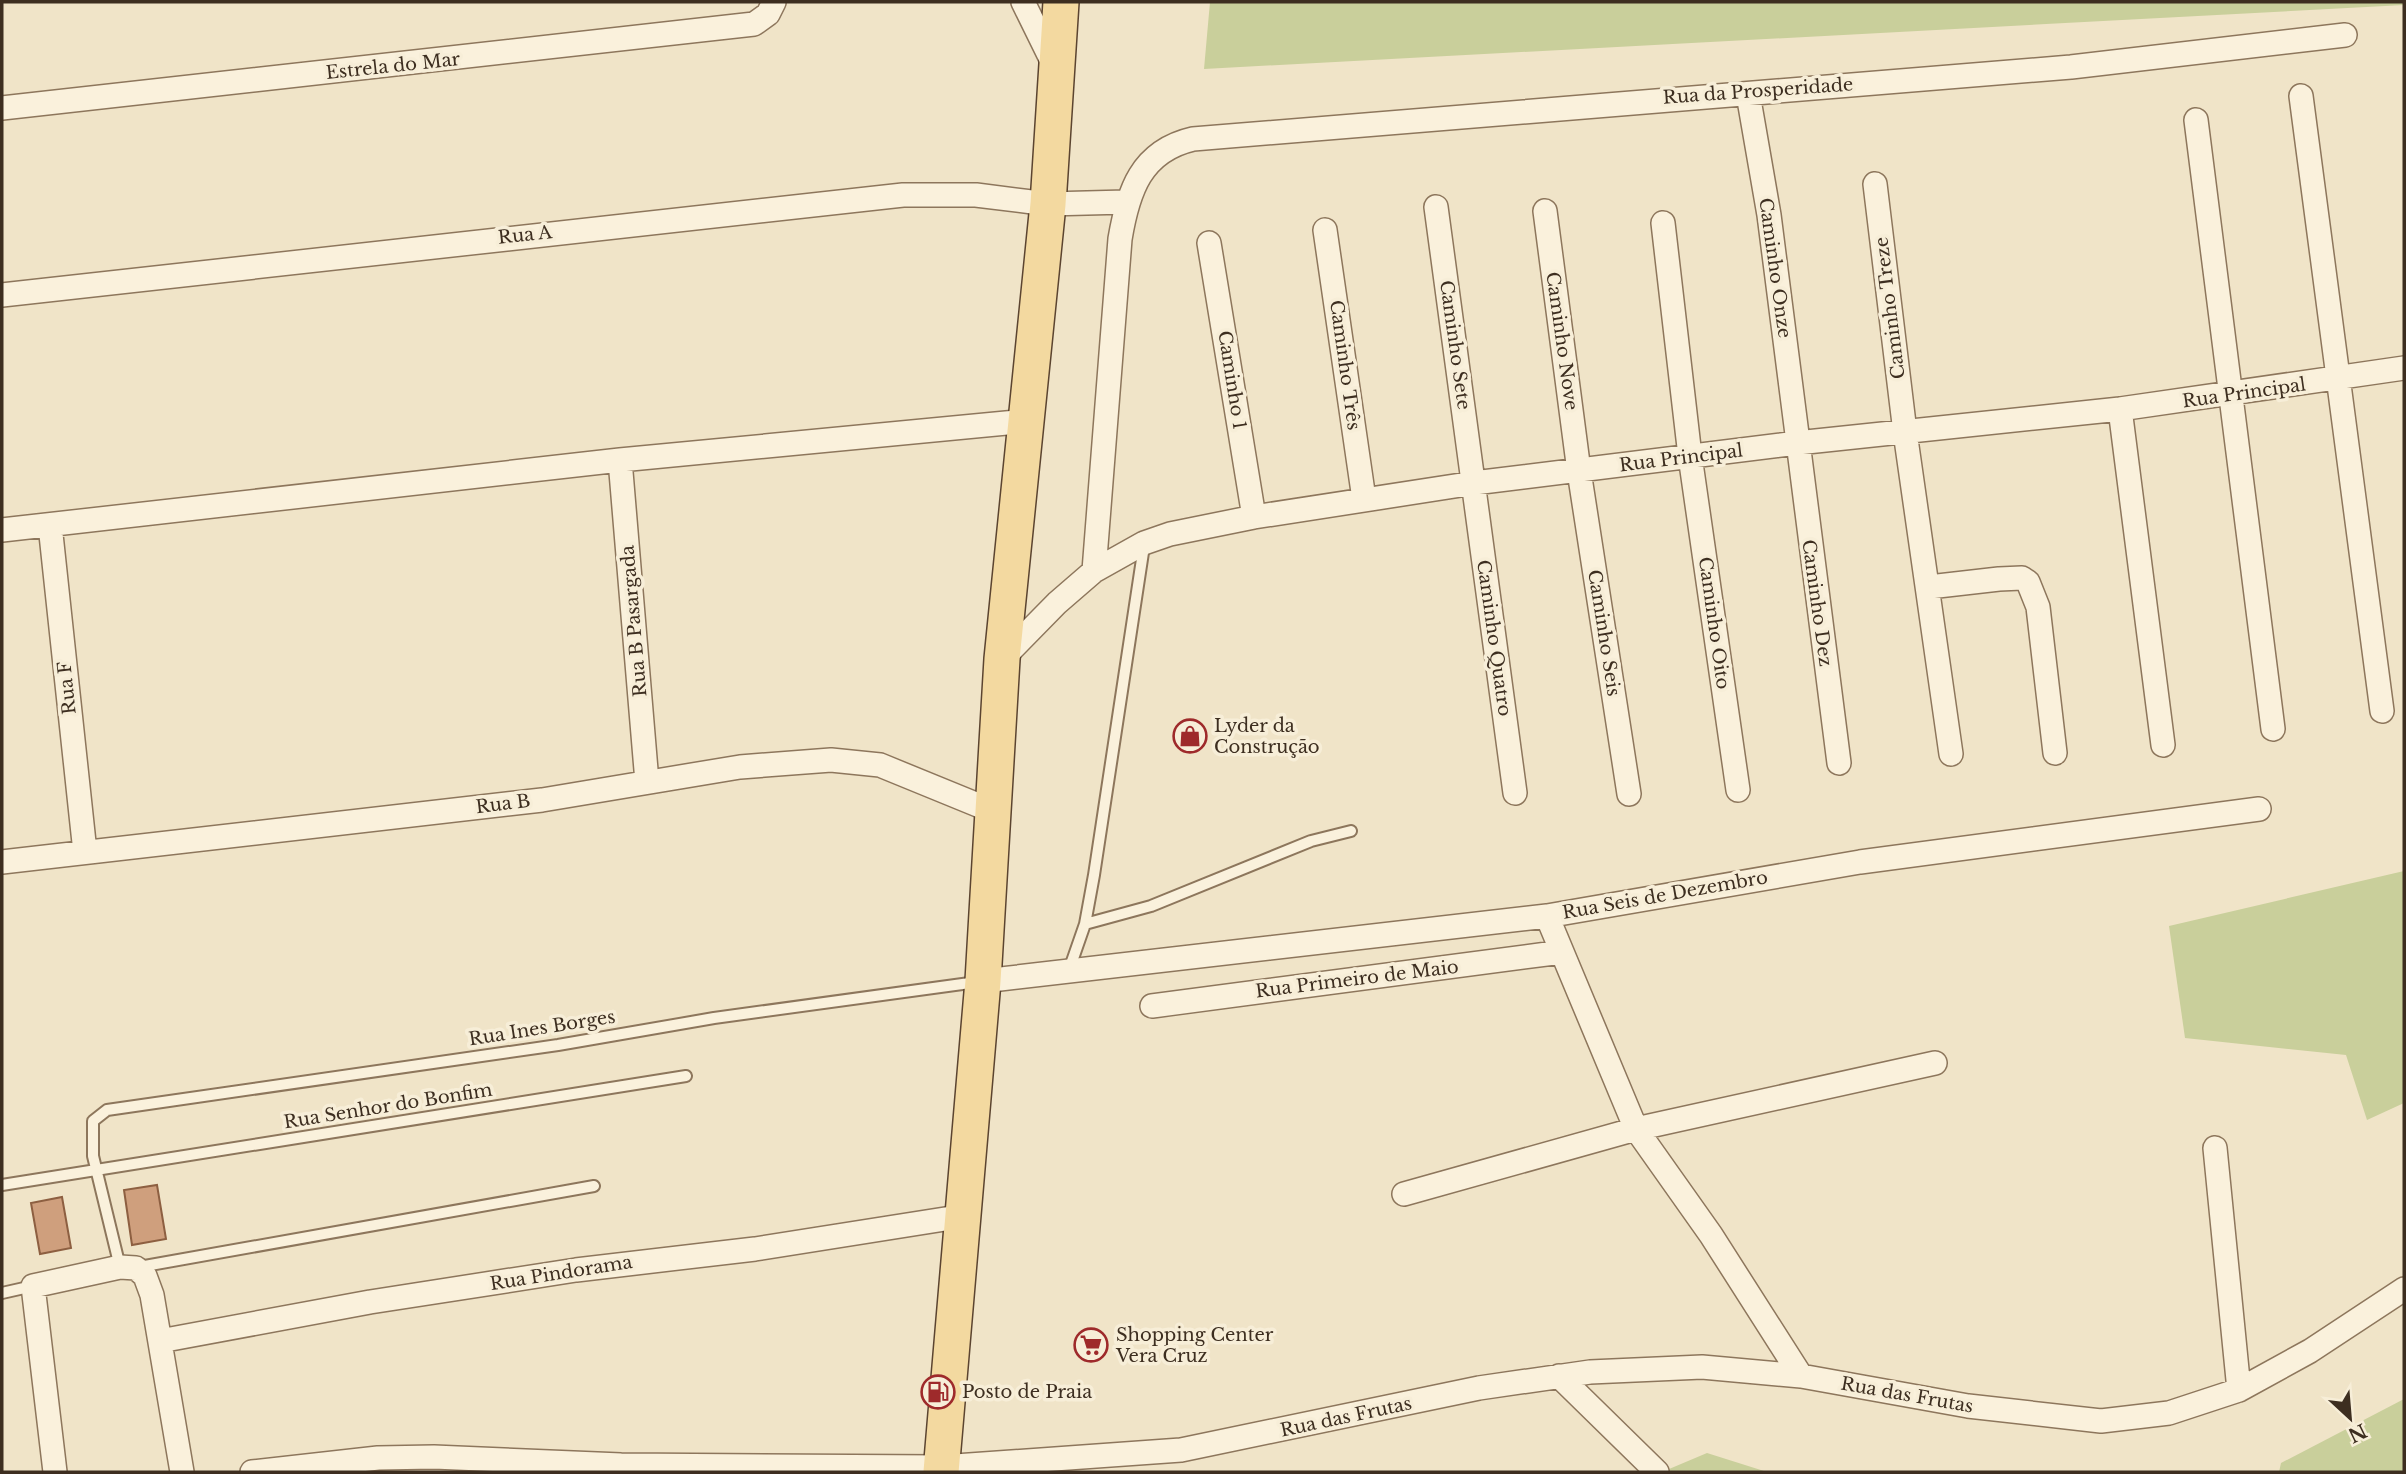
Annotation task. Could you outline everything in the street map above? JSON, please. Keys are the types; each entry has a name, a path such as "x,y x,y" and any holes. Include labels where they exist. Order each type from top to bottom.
{"main road":[{"path":"941,1470 983,981 1002,659 1048,204 1061,2"}],"street":[{"name":"Estrela do Mar","path":"2,108 754,24 768,14 774,2"},
{"path":"1023,2 1055,69"},
{"name":"Rua da Prosperidade","path":"1126,202 1148,163 1171,144 1193,139 2071,67 2345,35"},
{"name":"Caminho Onze","path":"1748,94 1769,215 1797,443"},
{"path":"2301,96 2382,711"},
{"path":"2196,120 2273,729"},
{"name":"Caminho Treze","path":"1875,184 1905,432 1951,754"},
{"name":"Rua A","path":"2,295 903,195 976,195 1048,204 1126,202"},
{"path":"1094,571 1126,202"},
{"name":"Caminho Sete","path":"1437,207 1474,484"},
{"name":"Caminho Nove","path":"1545,211 1579,471"},
{"name":"Caminho Oito","path":"1663,223 1690,456 1738,790"},
{"name":"Caminho Três","path":"1325,230 1364,499"},
{"name":"Caminho 1","path":"1209,243 1254,517"},
{"name":"Rua Principal","path":"1002,659 1057,603 1094,571 1144,543 1170,534 1254,517 1474,484 1797,443 2120,410 2339,380 2404,368"},
{"path":"2120,410 2163,745"},
{"path":"2,530 620,460 1027,421"},
{"name":"Caminho Dez","path":"1797,443 1839,763"},
{"name":"Rua B Pasargada","path":"620,460 647,782"},
{"name":"Caminho Seis","path":"1579,471 1629,794"},
{"name":"Caminho Quatro","path":"1474,484 1515,793"},
{"name":"Rua F","path":"50,525 85,852"},
{"path":"1929,587 1999,579 2022,578 2028,582 2038,607 2055,753"},
{"name":"Rua B","path":"2,862 528,801 740,767 831,760 880,765 995,812"},
{"name":"Rua Seis de Dezembro","path":"983,981 1547,916 1860,862 2259,809"},
{"path":"1547,916 1636,1129 1711,1236 1801,1376"},
{"name":"Rua Primeiro de Maio","path":"1152,1006 1562,952"},
{"path":"1404,1194 1636,1129 1935,1063"},
{"path":"2214,1148 2239,1390"},
{"name":"Rua Pindorama","path":"160,1341 370,1302 562,1272 675,1256 755,1249 964,1216"},
{"path":"55,1472 33,1286 128,1268 145,1276 152,1295 182,1472"},
{"name":"Rua das Frutas","path":"252,1472 378,1458 434,1457 621,1465 941,1470 1181,1450 1479,1388 1590,1372 1702,1367 1801,1376 1968,1406 2101,1421 2169,1413 2239,1390 2310,1352 2404,1289"},
{"path":"1559,1377 1657,1472"}],"lane":[{"path":"1069,970 1085,923 1144,543"},
{"path":"1085,923 1151,906 1311,841 1351,831"},
{"name":"Rua Ines Borges","path":"96,1170 91,1131 93,1121 107,1110 558,1045 713,1018 983,981"},
{"name":"Rua Senhor do Bonfim","path":"2,1185 686,1076"},
{"path":"96,1170 128,1268 594,1186"},
{"path":"2,1293 33,1286"}],"green space":[{"path":"1210,2 2404,2 2404,5 1204,69"},
{"path":"2404,871 2404,1103 2367,1120 2346,1055 2185,1038 2169,926"},
{"path":"2404,1399 2404,1472 2279,1472 2281,1463"},
{"path":"1707,1453 1764,1471 1764,1472 1662,1472"}],"building":[{"path":"157,1185 166,1239 132,1245 124,1190"},
{"path":"62,1197 71,1248 40,1254 31,1203"}],"place":[{"name":"Lyder da Construção","path":"1190,736"},
{"name":"Shopping Center Vera Cruz","path":"1091,1345"},
{"name":"Posto de Praia","path":"938,1392"}]}
